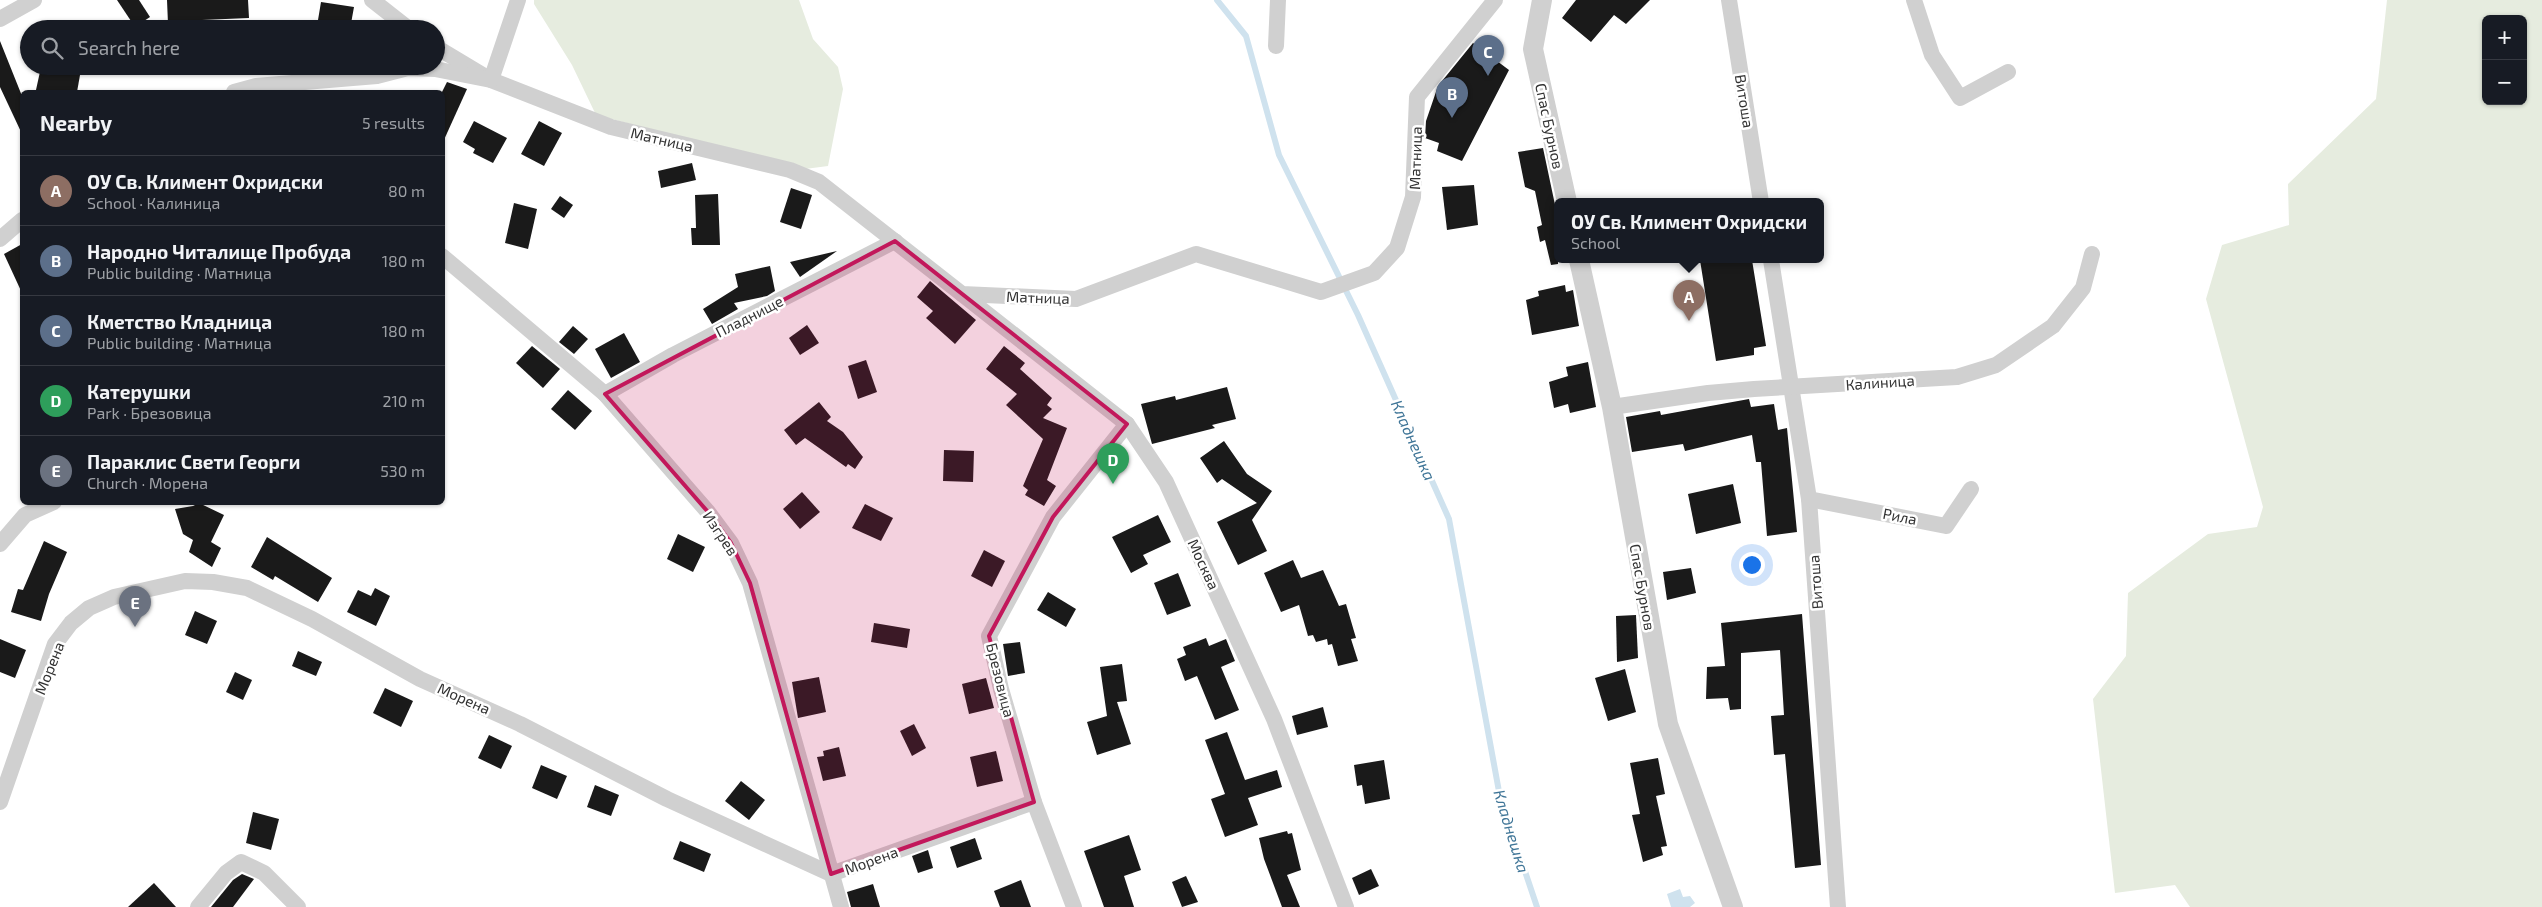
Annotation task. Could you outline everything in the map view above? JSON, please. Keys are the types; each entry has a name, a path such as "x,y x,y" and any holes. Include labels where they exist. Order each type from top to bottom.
{"street":[{"path":"0,18 34,0"},
{"path":"372,0 398,20"},
{"path":"445,71 491,80 518,0"},
{"path":"1276,46 1278,0"},
{"name":"Матница","path":"445,52 491,80 611,127 790,170 819,182 962,294 1076,299 1196,254 1321,292 1374,273 1397,248 1413,197 1417,97 1495,0"},
{"name":"Спас Бурнов","path":"1542,0 1533,49 1566,198"},
{"name":"Витоша","path":"1729,0 1760,198"},
{"path":"1914,0 1932,55 1960,98 2008,72"},
{"path":"241,90 256,86 381,75"},
{"path":"0,239 20,222"},
{"name":"Пладнище","path":"604,394 673,355 895,241"},
{"name":"Калиница","path":"1612,407 1708,393 1957,377 1996,365 2053,326 2083,288 2092,254"},
{"name":"Изгрев","path":"445,259 604,394 708,512 735,551 750,583 841,907"},
{"name":"Спас Бурнов","path":"1580,263 1612,407 1668,724 1733,907"},
{"name":"Витоша","path":"1771,263 1809,499 1838,907"},
{"name":"Москва","path":"962,294 1127,424 1166,482 1270,710 1346,907"},
{"name":"Брезовица","path":"1074,907 1034,802 1001,688 989,636 1053,517 1127,424"},
{"name":"Рила","path":"1809,499 1946,526 1971,489"},
{"path":"0,544 25,515 47,505"},
{"name":"Морена","path":"0,802 55,644 71,623 89,608 114,597 185,581 213,582 247,588 312,619 420,679 520,724 667,799 831,874 1034,802"},
{"path":"198,907 226,873 241,862 264,873 298,907"}],"highlighted area":[{"path":"895,241 1127,424 1053,517 989,636 1034,802 831,874 750,583 731,543 708,512 605,394"}],"shaded area":[{"path":"534,0 799,0 813,39 838,67 843,89 828,166 805,169 596,115 572,65 534,4"},
{"path":"2387,0 2542,0 2542,907 2190,907 2175,885 2115,893 2093,699 2126,656 2128,593 2208,534 2257,527 2263,507 2206,299 2222,245 2289,225 2288,184 2376,99"}],"water":[{"path":"1680,889 1683,897 1690,896 1695,903 1690,907 1671,907 1667,894"}],"building":[{"path":"117,0 139,0 150,17 146,20 130,20"},
{"path":"167,0 248,0 249,18 168,20"},
{"path":"1576,0 1650,0 1626,24 1614,15 1591,42 1562,18"},
{"path":"321,2 354,7 352,20 318,20"},
{"path":"0,41 20,91 20,130 0,87"},
{"path":"1473,43 1509,70 1462,161 1437,151 1439,143 1425,138 1426,121 1438,86"},
{"path":"39,75 80,75 77,90 36,90"},
{"path":"447,82 467,89 445,138 445,90 443,90"},
{"path":"474,121 507,138 493,163 473,153 475,149 463,142"},
{"path":"539,121 562,133 544,166 521,154"},
{"path":"1543,148 1554,200 1554,263 1558,264 1551,265 1545,240 1540,242 1537,227 1542,225 1535,191 1525,187 1518,152"},
{"path":"692,163 696,180 661,188 658,171"},
{"path":"1474,185 1478,225 1447,230 1442,187"},
{"path":"791,188 812,195 801,229 780,222"},
{"path":"718,194 720,245 692,245 691,228 696,228 695,195"},
{"path":"560,196 573,205 564,218 551,209"},
{"path":"514,203 537,209 528,249 505,243"},
{"path":"20,245 20,289 4,254"},
{"path":"837,251 800,277 790,262"},
{"path":"1700,263 1752,263 1766,346 1754,348 1754,355 1716,361"},
{"path":"770,266 775,291 767,296 734,303 738,309 712,324 703,309 738,287 735,274"},
{"path":"930,281 976,320 955,344 926,318 933,311 917,297"},
{"path":"1565,285 1566,292 1573,290 1579,326 1532,335 1526,300 1539,296 1538,291"},
{"path":"807,325 819,343 800,355 789,338"},
{"path":"573,326 588,339 574,354 559,342"},
{"path":"624,333 640,362 611,378 595,349"},
{"path":"532,346 560,369 543,388 516,363"},
{"path":"1004,346 1025,363 1020,369 1052,398 1047,405 1052,409 1043,418 1067,428 1047,480 1056,486 1044,506 1025,495 1028,490 1023,486 1043,439 1006,405 1017,394 986,369"},
{"path":"866,360 877,392 858,399 848,366"},
{"path":"1588,362 1596,407 1570,413 1568,404 1554,408 1549,382 1568,376 1566,367"},
{"path":"1227,387 1236,419 1212,425 1215,428 1152,444 1141,404 1175,396 1176,400"},
{"path":"568,390 592,411 575,430 551,409"},
{"path":"1749,399 1751,407 1774,404 1778,430 1787,428 1797,532 1767,536 1761,462 1756,462 1752,435 1685,451 1683,444 1632,452 1626,417 1660,411 1661,415"},
{"path":"819,402 831,417 827,421 843,432 863,457 855,469 848,464 846,467 805,438 796,445 784,430"},
{"path":"1224,441 1247,474 1272,491 1252,520 1267,551 1238,565 1217,522 1257,503 1222,479 1217,483 1200,458"},
{"path":"944,450 974,451 973,482 943,481"},
{"path":"1733,484 1741,523 1696,534 1688,494"},
{"path":"802,492 820,512 800,529 783,509"},
{"path":"865,504 893,518 881,541 852,528"},
{"path":"203,505 224,515 211,542 221,548 212,567 189,552 193,540 183,534 175,509"},
{"path":"1158,515 1171,542 1143,555 1148,564 1131,573 1112,537"},
{"path":"678,534 705,547 693,572 667,559"},
{"path":"267,537 332,578 318,602 275,576 273,580 251,567"},
{"path":"44,541 67,552 49,594 41,621 11,612 18,589 23,590"},
{"path":"984,550 1005,561 992,587 971,576"},
{"path":"1293,560 1301,578 1323,570 1339,606 1346,604 1356,638 1351,639 1358,661 1338,666 1332,644 1328,645 1327,639 1316,642 1313,635 1308,636 1299,605 1281,612 1264,573"},
{"path":"1691,568 1696,593 1667,600 1663,572"},
{"path":"1178,573 1191,606 1167,615 1154,583"},
{"path":"375,588 390,596 376,626 347,612 358,590 371,596"},
{"path":"1048,592 1076,609 1066,627 1037,610"},
{"path":"195,611 217,621 207,644 185,635"},
{"path":"1802,614 1821,865 1795,868 1785,754 1774,755 1771,716 1784,715 1780,650 1741,653 1741,709 1730,710 1728,698 1706,699 1707,667 1725,666 1721,623"},
{"path":"1636,615 1638,658 1617,662 1616,616"},
{"path":"874,623 910,629 907,648 871,642"},
{"path":"1206,638 1209,646 1226,639 1235,661 1221,667 1239,710 1215,720 1197,676 1185,681 1177,659 1186,655 1183,647"},
{"path":"0,639 26,650 15,678 0,672"},
{"path":"1020,642 1025,673 1008,676 1003,644"},
{"path":"298,651 322,662 316,676 292,666"},
{"path":"1122,664 1127,701 1117,702 1131,744 1097,755 1087,722 1107,716 1100,667"},
{"path":"1625,669 1636,712 1608,721 1595,678"},
{"path":"235,672 252,680 243,700 226,692"},
{"path":"819,677 826,712 798,718 792,682"},
{"path":"986,678 994,708 969,714 962,684"},
{"path":"385,688 413,701 401,727 373,713"},
{"path":"1323,707 1328,727 1297,735 1292,716"},
{"path":"914,724 926,748 912,756 900,731"},
{"path":"1227,732 1245,780 1277,770 1282,787 1248,798 1258,825 1225,837 1211,799 1225,794 1205,740"},
{"path":"489,735 512,746 501,769 478,758"},
{"path":"839,747 846,776 823,781 817,757 824,756 823,751"},
{"path":"996,751 1003,781 977,787 970,757"},
{"path":"1658,758 1665,794 1656,796 1667,846 1661,847 1663,855 1643,862 1632,815 1640,814 1630,763"},
{"path":"1384,760 1390,799 1365,804 1362,785 1357,786 1354,765"},
{"path":"541,765 567,776 557,799 532,788"},
{"path":"741,781 765,800 749,820 725,801"},
{"path":"595,785 619,795 611,816 587,807"},
{"path":"253,812 279,819 271,850 246,843"},
{"path":"1287,831 1288,834 1292,833 1301,870 1287,875 1300,907 1282,907 1264,859 1259,838"},
{"path":"1129,835 1141,870 1124,876 1134,907 1104,907 1084,851"},
{"path":"975,838 982,859 957,868 950,847"},
{"path":"680,841 711,854 704,872 673,859"},
{"path":"928,850 933,868 918,873 912,856"},
{"path":"1371,869 1379,886 1359,895 1352,878"},
{"path":"242,874 254,879 233,907 211,907 233,880"},
{"path":"1186,876 1198,902 1182,907 1172,882"},
{"path":"1021,880 1031,907 1000,907 994,891"},
{"path":"154,883 176,907 128,907"},
{"path":"873,884 880,907 851,907 847,892"}],"waterway":[{"name":"Кладнешка","path":"1217,0 1246,36 1279,155 1358,315 1449,519 1500,797 1537,907"}],"place":[{"name":"Кметство Кладница","path":"1488,76"},
{"name":"Народно Читалище Пробуда","path":"1452,118"},
{"name":"ОУ Св. Климент Охридски","path":"1689,321"},
{"name":"Катерушки","path":"1113,484"},
{"name":"Параклис Свети Георги","path":"135,627"}]}
